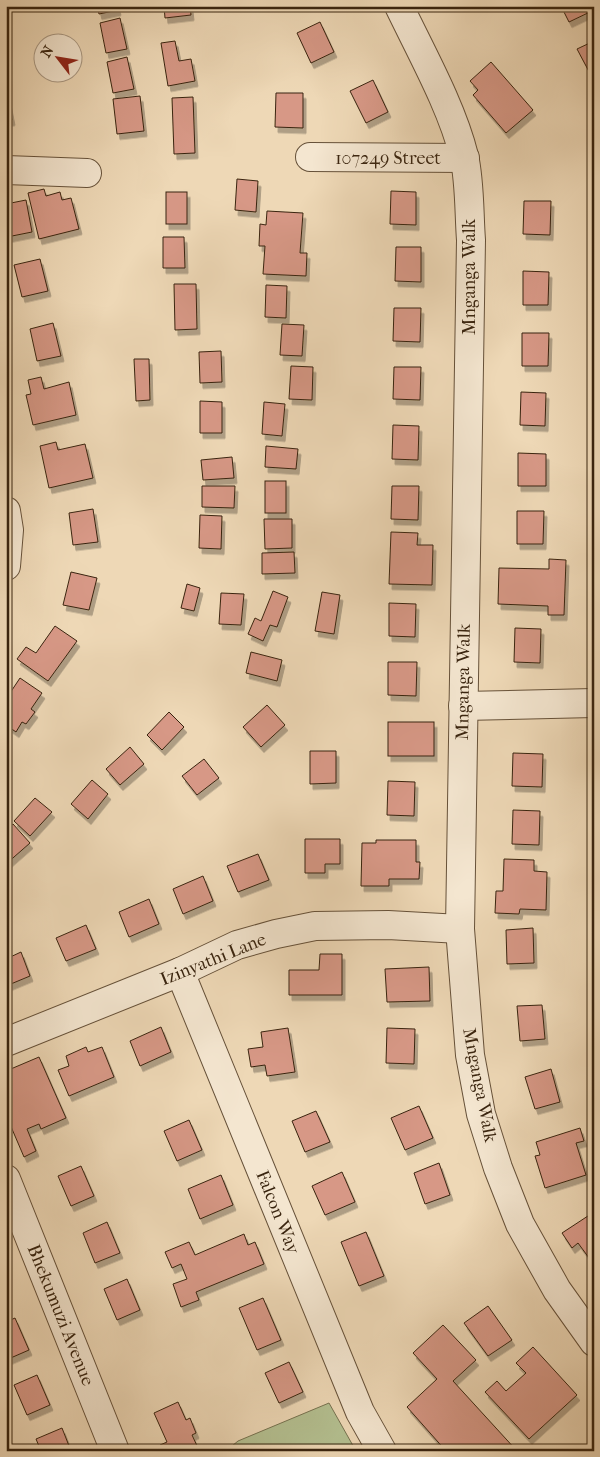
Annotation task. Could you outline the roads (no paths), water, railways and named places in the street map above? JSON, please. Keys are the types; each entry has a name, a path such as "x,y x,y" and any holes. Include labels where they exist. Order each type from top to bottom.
{"street":[{"name":"Mnganga Walk","path":"399,6 458,134 465,158 471,240 460,929 470,1054 481,1114 498,1168 520,1224 557,1290 594,1342"},
{"name":"107249 Street","path":"310,157 465,158"},
{"path":"6,170 87,173"},
{"path":"6,511 9,530 6,566"},
{"path":"463,706 594,703"},
{"name":"Izinyathi Lane","path":"6,1042 180,972 237,945 276,934 315,926 388,925 460,929"},
{"name":"Falcon Way","path":"180,972 360,1412 382,1451"},
{"name":"Bhekumuzi Avenue","path":"6,1179 116,1451"}]}
